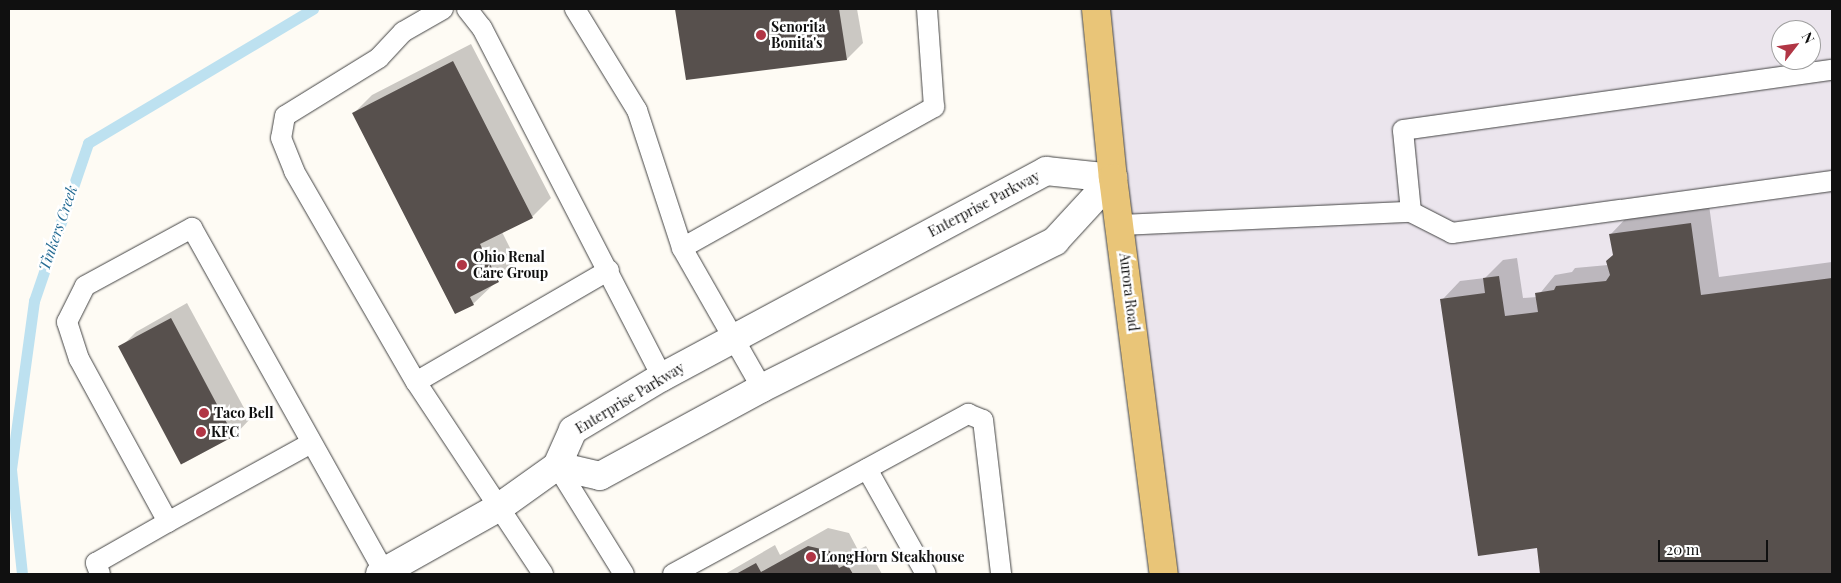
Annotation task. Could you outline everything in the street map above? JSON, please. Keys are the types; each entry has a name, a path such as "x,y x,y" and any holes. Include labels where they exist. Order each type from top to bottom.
{"main road":[{"name":"Aurora Road","path":"1096,9 1113,178 1121,225 1164,574"}],"street":[{"name":"Enterprise Parkway","path":"557,466 573,430 662,377 1046,171 1113,178"},
{"path":"382,573 501,506 557,466 600,476 762,388 1055,241 1113,178"}],"lane":[{"path":"443,9 403,32 379,58 285,116 281,126 281,138 294,171 416,382 501,506 542,574"},
{"path":"467,9 482,28 609,270 662,377"},
{"path":"575,9 637,110 682,248 762,388"},
{"path":"682,248 934,107 927,9"},
{"path":"1411,212 1403,130 1832,70"},
{"path":"1121,225 1411,212 1452,233 1832,181"},
{"path":"168,522 79,359 67,322 85,286 192,228 382,573"},
{"path":"416,382 609,270"},
{"path":"672,574 968,414 983,420 1001,574"},
{"path":"100,574 96,563 311,443"},
{"path":"557,466 624,574"},
{"path":"867,469 926,574"}],"shaded area":[{"path":"1096,9 1832,9 1832,574 1164,574"}],"building":[{"name":"Senorita Bonita's","path":"675,9 839,9 847,60 686,80"},
{"path":"453,61 533,218 480,244 499,282 470,297 474,305 455,314 352,113"},
{"path":"1691,223 1701,295 1832,278 1832,574 1540,574 1537,548 1478,556 1440,299 1485,293 1483,278 1499,276 1505,316 1538,312 1535,293 1554,290 1556,286 1606,281 1610,275 1606,261 1613,255 1609,234"},
{"path":"171,318 234,436 181,464 118,346"},
{"name":"LongHorn Steakhouse","path":"808,546 830,551 839,568 847,564 853,574 736,574 756,563 761,572"}],"waterway":[{"name":"Tinkers Creek","path":"22,574 11,469 34,301 88,143 313,9"}],"place":[{"name":"Senorita Bonita's","path":"761,35"},
{"name":"Ohio Renal Care Group","path":"462,265"},
{"name":"Taco Bell","path":"204,413"},
{"name":"KFC","path":"201,432"},
{"name":"LongHorn Steakhouse","path":"811,557"}]}
